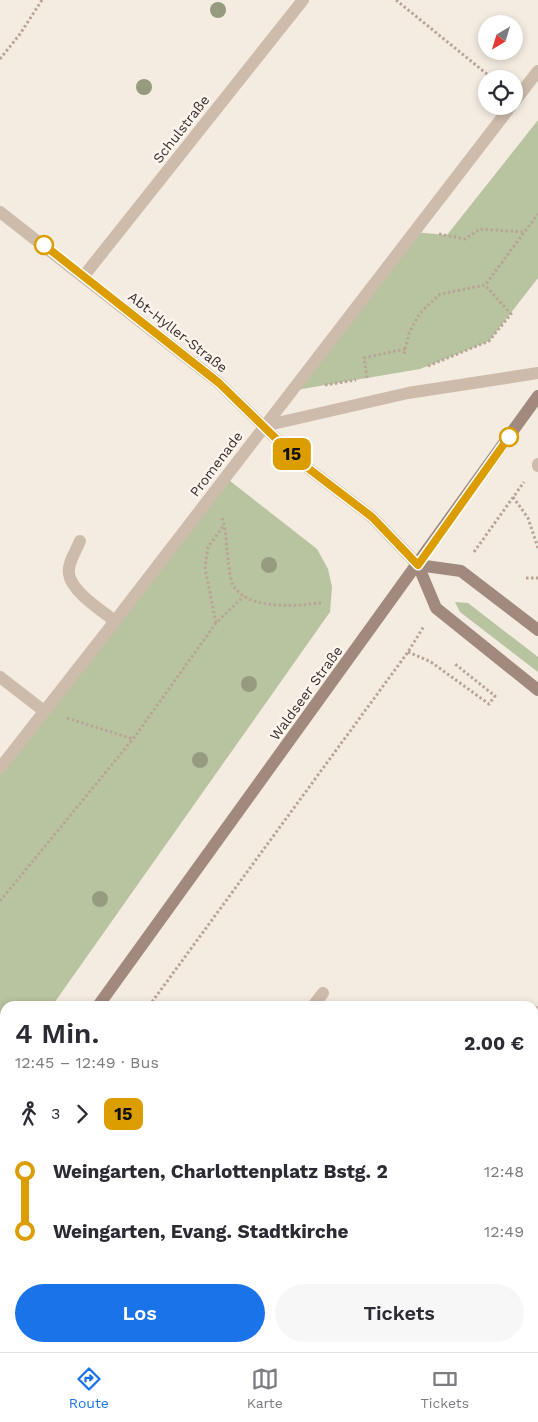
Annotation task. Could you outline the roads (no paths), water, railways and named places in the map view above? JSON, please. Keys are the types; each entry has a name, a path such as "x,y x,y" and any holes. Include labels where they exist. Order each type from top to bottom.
{"main road":[{"name":"Waldseer Straße","path":"102,1001 418,565 538,396"},
{"path":"418,565 461,571 538,630"},
{"name":"Abt-Hyller-Straße","path":"418,565 436,608 538,690"}],"street":[{"name":"Schulstraße","path":"84,277 303,0"},
{"path":"523,90 538,71"},
{"name":"Promenade","path":"0,768 504,115"},
{"name":"Abt-Hyller-Straße","path":"0,212 219,383 300,462 372,517 418,565"},
{"path":"264,426 408,392 538,373"},
{"path":"80,541 70,564 68,575 77,589 90,602 115,621"},
{"path":"0,677 44,712"},
{"path":"317,1001 323,993"}]}
